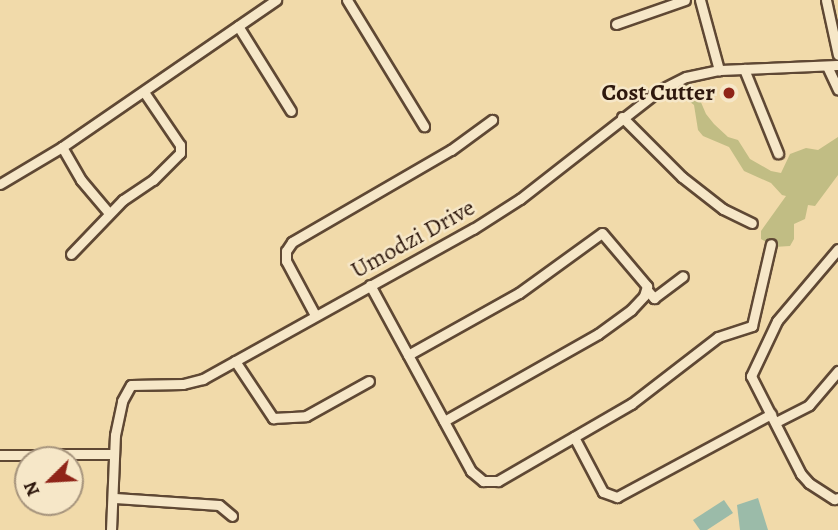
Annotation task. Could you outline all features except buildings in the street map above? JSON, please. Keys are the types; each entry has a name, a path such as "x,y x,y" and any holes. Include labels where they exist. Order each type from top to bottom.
{"street":[{"path":"0,184 62,147 276,0"},
{"path":"347,0 424,126"},
{"path":"616,24 685,0"},
{"path":"700,0 719,70"},
{"path":"826,0 838,55"},
{"path":"238,26 291,111"},
{"name":"Umodzi Drive","path":"111,530 115,498 113,454 122,401 131,385 194,383 235,361 497,214 622,117 658,91 686,77 719,70 838,65"},
{"path":"827,66 838,90"},
{"path":"744,69 778,153"},
{"path":"71,254 123,200 166,170 180,153 180,145 144,92"},
{"path":"622,117 682,177 723,209 752,223"},
{"path":"315,315 286,261 288,247 452,150 492,120"},
{"path":"62,147 81,180 109,214"},
{"path":"408,355 519,293 602,233 654,298 683,276"},
{"path":"370,285 471,471 478,478 490,482 498,481 631,404 718,337 752,326 771,244"},
{"path":"838,249 777,321 751,376 755,388 809,483 834,499 838,498"},
{"path":"444,421 598,334 631,310 647,290"},
{"path":"235,361 273,418 306,416 369,381"},
{"path":"574,437 603,492 617,497 774,418 809,405 838,371"},
{"path":"0,455 113,454"},
{"path":"115,498 219,505 232,516"}],"shaded area":[{"path":"682,82 694,86 706,114 714,124 728,137 738,140 750,159 771,171 781,173 790,154 806,148 818,150 838,137 838,175 815,206 808,205 805,219 794,224 794,239 790,246 774,247 761,239 761,231 786,196 771,183 744,171 729,147 703,136 698,130 694,105 677,92 677,85"},
{"path":"758,498 768,530 740,530 737,505"},
{"path":"724,500 733,513 707,530 700,530 693,520"}],"place":[{"name":"Cost Cutter","path":"729,93"}]}
